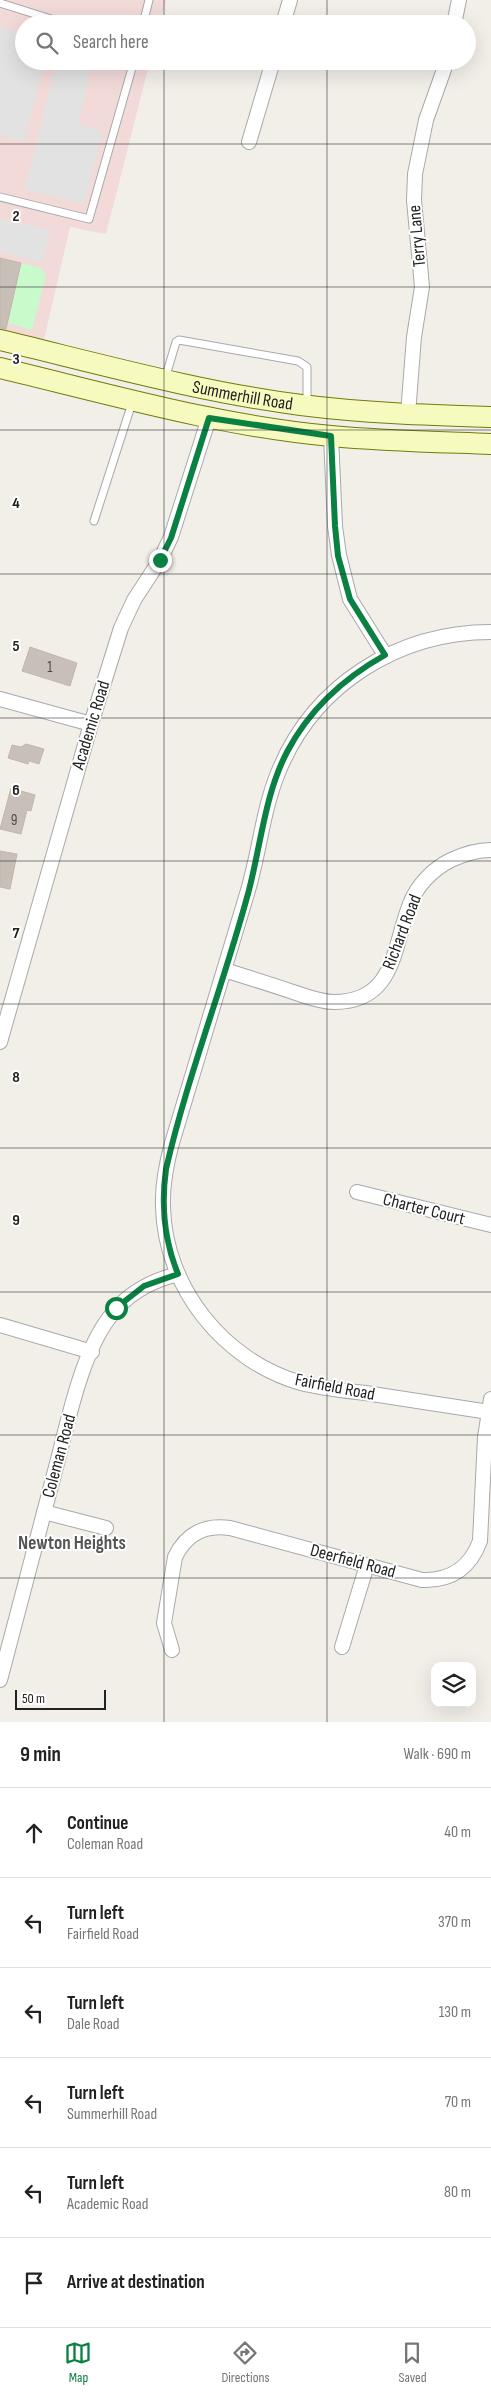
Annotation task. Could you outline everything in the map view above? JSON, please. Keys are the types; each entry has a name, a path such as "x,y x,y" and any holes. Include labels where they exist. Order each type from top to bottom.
{"street":[{"path":"286,15 290,0"},
{"path":"456,15 459,0"},
{"path":"249,142 269,70"},
{"name":"Terry Lane","path":"408,414 414,337 422,286 414,200 415,174 426,120 444,70"},
{"name":"Summerhill Road","path":"0,340 211,390 308,405 408,414 491,417"},
{"name":"Summerhill Road","path":"0,368 209,418 331,436 491,444"},
{"name":"Academic Road","path":"0,1042 91,724 121,628 134,600 160,560 171,538 209,418"},
{"path":"331,436 338,556 350,599 385,655"},
{"name":"Fairfield Road","path":"490,1405 320,1387 282,1376 247,1358 217,1332 192,1302 178,1274 165,1228 163,1188 166,1169 248,891 270,795 287,752 308,719 328,696 365,666 385,655 429,638 452,634 491,632"},
{"path":"0,699 91,724"},
{"name":"Richard Road","path":"224,970 319,1000 338,1002 357,998 374,989 387,975 393,964 410,904 424,881 437,868 461,855 491,850"},
{"name":"Charter Court","path":"357,1192 491,1225"},
{"name":"Coleman Road","path":"0,1680 76,1391 102,1327 125,1300 154,1281 178,1274"},
{"path":"0,1325 92,1352"},
{"name":"Deerfield Road","path":"172,1650 164,1623 175,1558 186,1541 202,1530 221,1526 230,1528 422,1580 444,1579 463,1568 476,1551 480,1541 490,1405"},
{"path":"44,1512 106,1528"},
{"path":"342,1647 366,1565"}],"lane":[{"path":"145,15 149,0"},
{"path":"0,4 37,15"},
{"path":"0,198 89,219 131,70"},
{"path":"165,379 176,342 179,340 298,361 307,367 308,405"},
{"path":"94,521 133,400"}],"shaded area":[{"path":"0,0 166,0 162,15 15,15 15,70 148,70 106,234 70,227 43,344 0,333"},
{"path":"0,28 15,31 15,70 43,70 24,142 0,135"},
{"path":"55,70 88,70 90,72 79,124 102,132 84,204 25,189"},
{"path":"0,219 50,230 43,263 0,251"}],"green space":[{"path":"21,263 41,268 46,276 32,330 8,323"}],"building":[{"path":"0,258 21,263 6,329 0,328"},
{"path":"30,647 77,663 70,686 22,671"},
{"path":"26,744 44,749 39,764 29,761 28,764 8,758 12,745 21,747"},
{"path":"11,788 35,795 31,811 27,810 21,834 0,829"},
{"path":"0,851 17,854 10,889 0,887"}],"district":[{"name":"Newton Heights","path":"72,1543"}],"route":[{"path":"116,1308 144,1286 178,1274 165,1228 163,1188 166,1169 172,1143 248,891 270,795 278,773 287,752 299,732 328,696 365,666 385,655 350,599 338,556 331,436 209,418 171,538 160,560"}]}
